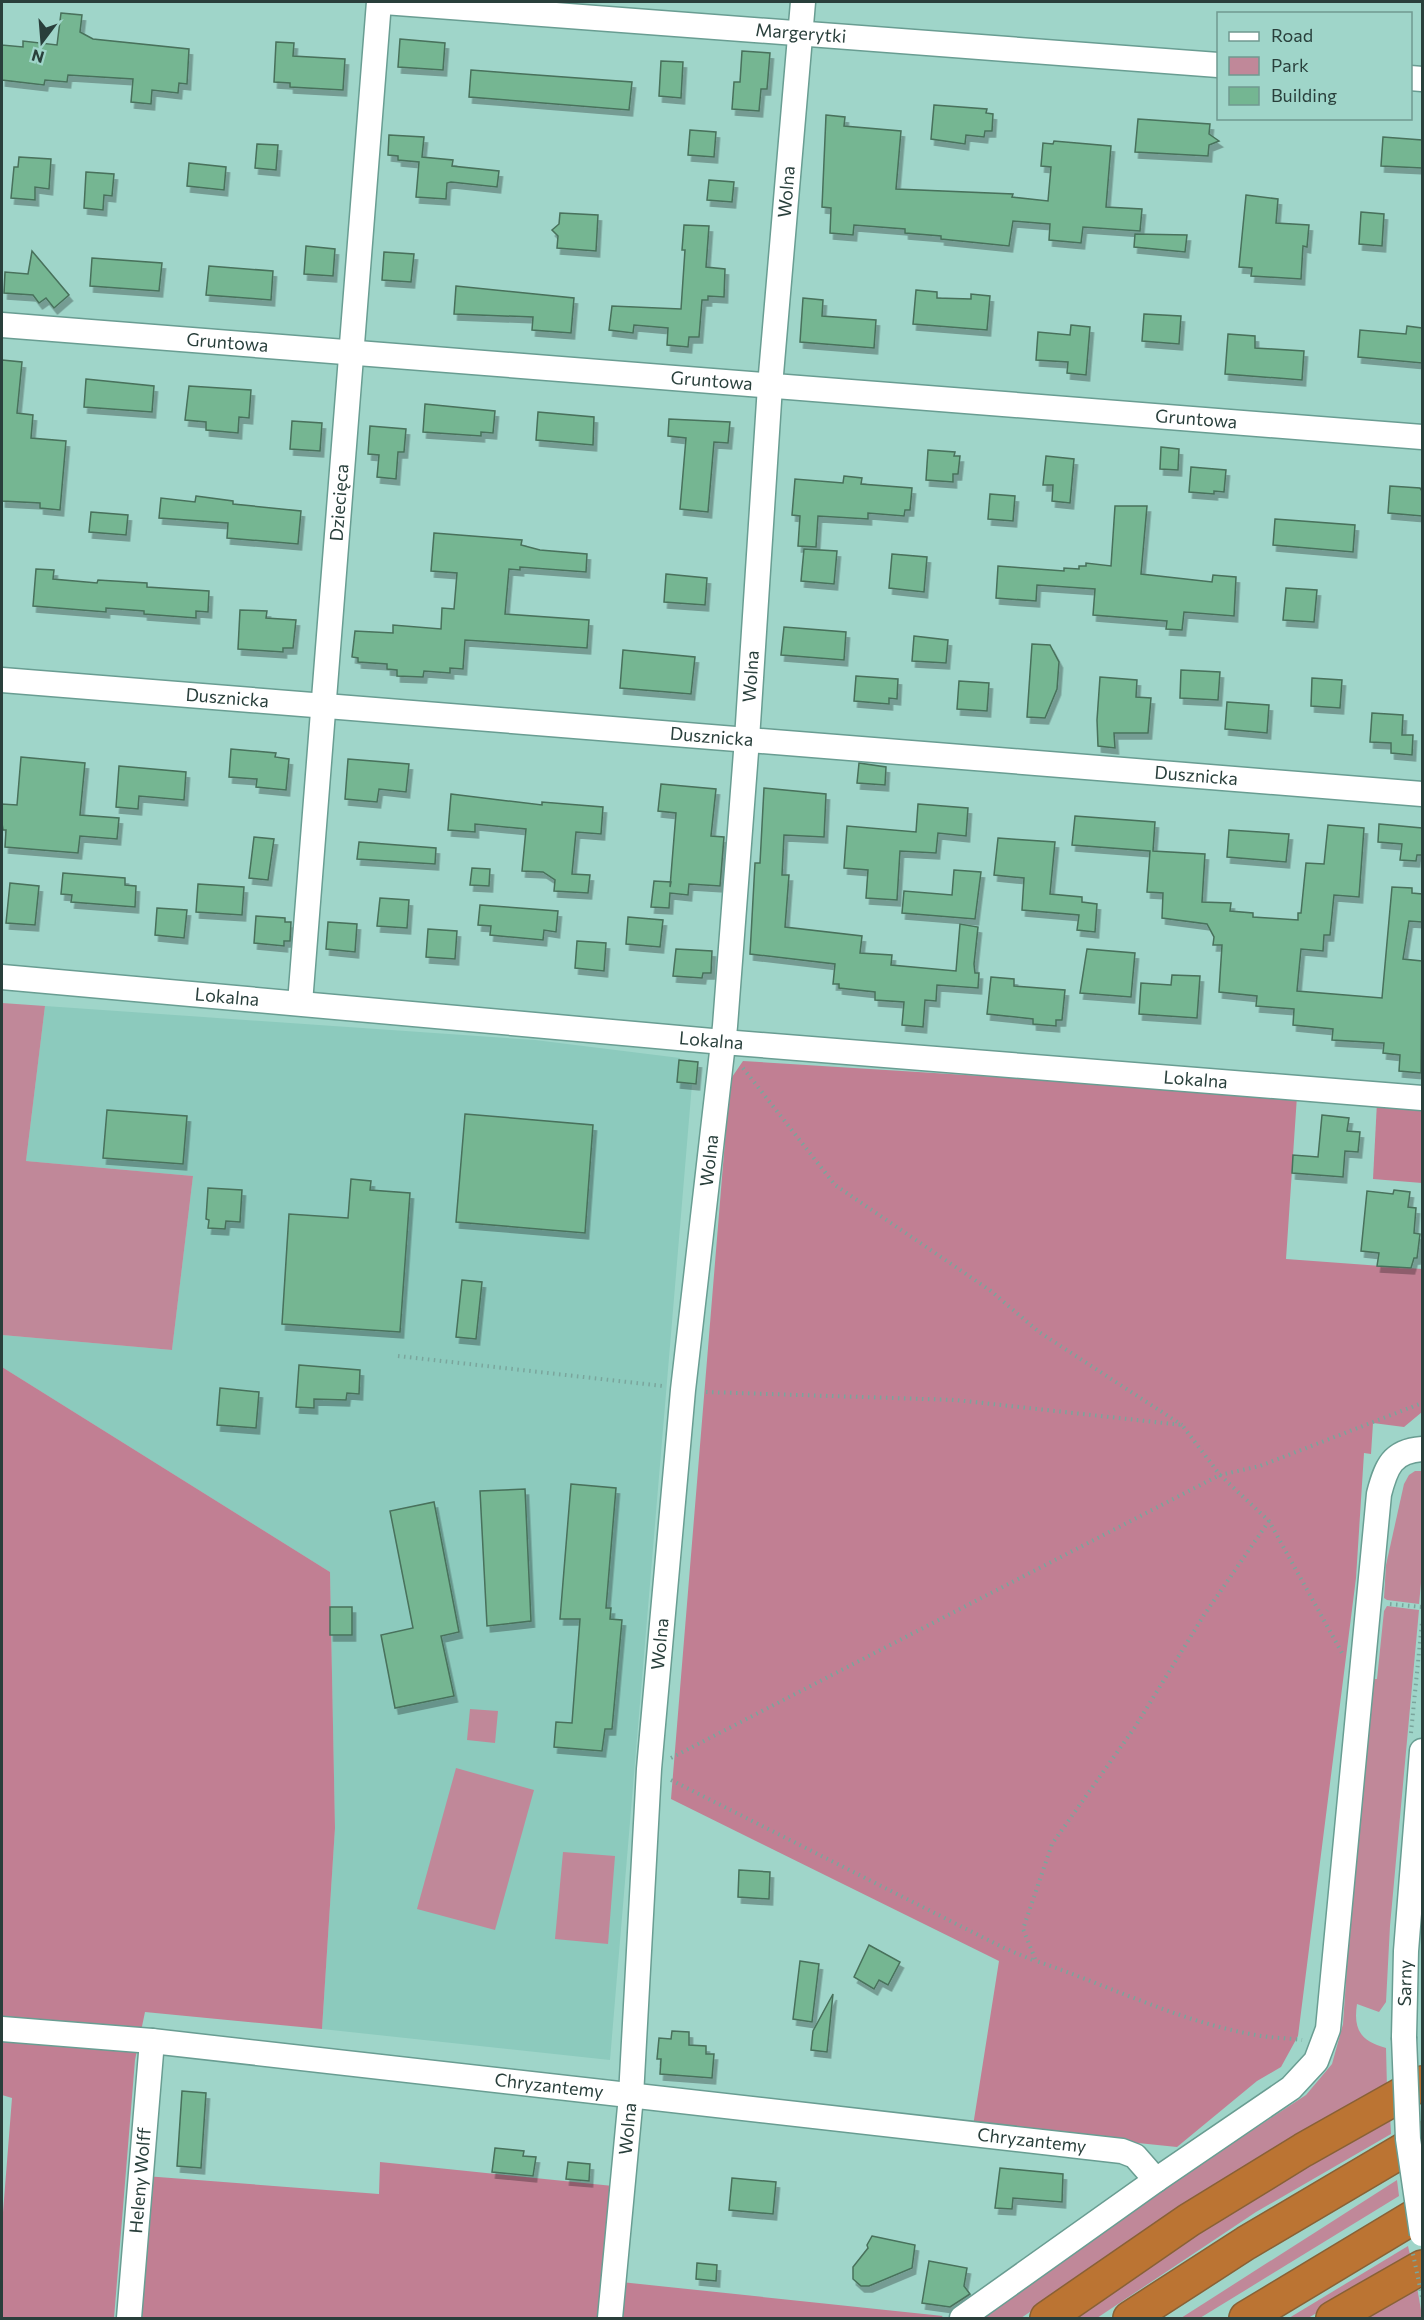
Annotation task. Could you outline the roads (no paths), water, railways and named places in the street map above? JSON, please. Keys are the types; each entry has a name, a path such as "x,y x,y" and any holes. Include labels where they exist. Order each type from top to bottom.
{"highway":[{"path":"1047,2319 1189,2220 1303,2150 1422,2083"},
{"path":"1130,2319 1246,2243 1422,2139"},
{"path":"1246,2319 1422,2212"},
{"path":"1333,2319 1422,2267"}],"street":[{"name":"Dziecięca","path":"300,1003 379,2"},
{"name":"Margerytki","path":"384,2 1217,65"},
{"name":"Wolna","path":"610,2319 631,2096 649,1769 683,1390 723,1042 747,739 770,386 803,2"},
{"name":"Gruntowa","path":"2,325 1422,437"},
{"name":"Dusznicka","path":"2,680 1422,794"},
{"name":"Lokalna","path":"2,977 723,1042 1422,1098"},
{"path":"962,2319 1156,2180 1291,2088 1316,2061 1323,2045 1330,2008 1379,1494 1384,1475 1392,1461 1406,1450 1422,1449"},
{"name":"Sarny","path":"1422,1751 1406,1951 1404,2037 1408,2139 1422,2234"},
{"name":"Chryzantemy","path":"2,2029 152,2041 1122,2151 1135,2156 1156,2180"},
{"name":"Heleny Wolff","path":"129,2319 152,2041"}]}
